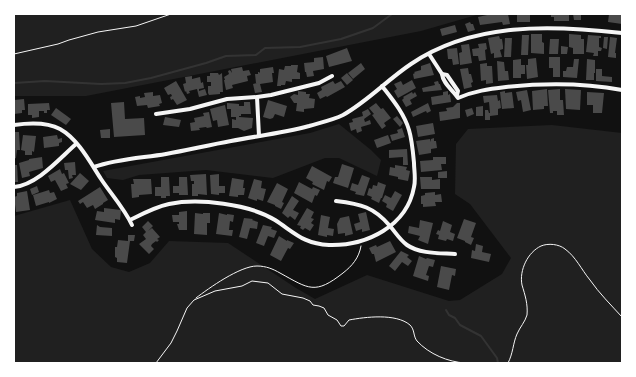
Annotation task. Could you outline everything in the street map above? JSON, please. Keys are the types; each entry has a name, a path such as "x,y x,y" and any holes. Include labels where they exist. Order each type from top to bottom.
{"street":[{"path":"94,167 308,127 342,116 412,64 429,54 451,43 502,30 542,28 586,29 622,33"},
{"path":"429,54 453,93 458,96 483,90 527,85 583,85 622,90"},
{"path":"156,114 190,109 227,99 257,98 319,83 332,76"},
{"path":"130,220 153,209 170,204 214,203 255,210 308,241 329,244 360,241 378,234 400,218 409,204 415,186 413,151 409,129 400,110 382,86"},
{"path":"257,98 259,136"},
{"path":"14,125 26,124 53,126 60,129 72,138 94,167 132,225"},
{"path":"14,187 24,185 39,177 76,144"},
{"path":"336,201 354,203 371,208 383,218 407,245 420,251 455,254"}],"path":[{"path":"14,54 58,44 98,32 126,28 171,14"},
{"path":"156,363 171,343 187,308 194,300 208,289 232,275 247,268 256,266 266,266 300,284 311,288 321,288 333,281 351,266 358,257 360,251 360,241"},
{"path":"508,363 517,336 527,314 525,292 522,284 524,267 528,257 543,245 556,245 563,247 575,258 590,281 622,317"},
{"path":"194,300 225,288 242,286 252,281 264,282 278,289 282,294 303,298 310,301 314,305 324,308 328,315 337,320 341,326 344,326 349,320 365,317 391,318 409,324 415,333 414,337 417,341 432,353 465,363"}],"shaded area":[{"path":"14,14 480,14 421,31 86,96 14,96"},
{"path":"339,124 381,160 377,176 339,158 325,158 273,178 206,170 139,175 123,180 107,178 103,171 310,133"},
{"path":"552,125 622,133 622,363 14,363 14,216 70,200 92,249 111,267 129,272 150,263 169,241 228,243 315,299 367,275 449,301 460,300 502,274 511,258 470,204 455,194 456,144 468,129"}],"building":[{"path":"486,14 508,14 510,24 503,25 502,22 480,25 478,17 487,15"},
{"path":"517,14 530,14 530,22 517,22"},
{"path":"551,14 569,14 569,21 554,21 554,17 551,17"},
{"path":"573,14 581,14 581,20 574,20"},
{"path":"609,14 622,14 622,24 608,22"},
{"path":"470,22 473,24 475,30 468,32 465,24"},
{"path":"455,25 457,32 442,36 440,29"},
{"path":"531,34 542,34 544,54 531,53"},
{"path":"569,34 581,35 581,39 584,39 584,54 573,54 573,48 569,47"},
{"path":"522,35 529,35 528,55 521,55"},
{"path":"588,35 601,36 601,38 599,38 599,47 602,48 601,51 598,51 598,56 593,56 594,53 586,52"},
{"path":"499,36 500,39 502,39 503,46 503,49 500,50 502,57 494,58 494,53 491,54 488,38"},
{"path":"604,37 608,37 607,49 603,48"},
{"path":"610,37 617,38 615,53 616,58 608,57"},
{"path":"505,38 512,38 511,57 504,57"},
{"path":"550,39 559,39 558,54 549,54"},
{"path":"486,43 486,60 479,61 478,56 473,56 472,49 479,48 478,44"},
{"path":"469,44 472,63 460,65 459,53 462,52 461,45"},
{"path":"561,46 568,47 567,54 561,54"},
{"path":"347,48 352,61 329,67 326,56"},
{"path":"457,48 459,64 453,65 452,59 448,59 447,49"},
{"path":"323,57 324,69 313,71 314,76 307,77 304,63 314,62 314,58"},
{"path":"549,57 560,57 560,77 553,77 553,68 549,68"},
{"path":"536,58 538,77 527,79 526,65 528,65 528,59"},
{"path":"521,59 521,65 525,65 525,74 521,74 521,78 513,78 513,60"},
{"path":"574,59 579,59 577,78 563,77 563,71 566,71 567,67 573,67"},
{"path":"587,59 595,60 594,80 586,80"},
{"path":"497,61 504,62 505,71 508,71 509,80 498,81"},
{"path":"361,63 365,69 353,79 348,73"},
{"path":"430,63 434,75 414,79 414,72 421,70 421,66"},
{"path":"487,63 487,66 492,66 493,83 486,84 486,80 481,81 480,64"},
{"path":"298,65 297,72 300,73 300,79 292,79 292,82 286,81 285,85 277,86 279,69 284,70 285,66"},
{"path":"242,67 243,71 249,70 251,75 247,76 248,81 232,85 233,88 226,90 224,77 229,74 228,71 230,70 232,73 231,69"},
{"path":"273,67 273,82 260,84 262,92 255,93 253,84 257,83 255,74 258,74 258,72 260,73 260,69"},
{"path":"468,68 473,82 471,83 472,87 464,89 460,69"},
{"path":"596,69 602,69 602,76 612,77 612,82 596,81"},
{"path":"210,73 218,73 219,75 222,73 223,92 220,92 220,94 209,95 208,93 208,86 211,86 211,82 207,82 207,76 210,76"},
{"path":"347,73 353,80 347,85 341,78"},
{"path":"192,76 192,79 200,77 204,88 199,89 199,91 205,89 207,95 199,97 197,89 189,91 190,93 187,94 186,91 185,92 183,84 186,83 185,77"},
{"path":"412,80 416,88 398,98 394,91 397,89 394,84 401,81 403,85"},
{"path":"176,81 187,100 177,105 173,99 171,100 171,94 168,95 164,88"},
{"path":"333,81 335,84 341,81 345,87 327,97 326,96 320,99 317,93 322,90 321,87"},
{"path":"438,81 442,90 423,92 422,88 435,85 434,82"},
{"path":"547,89 548,106 544,106 544,109 533,110 532,91"},
{"path":"560,89 560,100 563,100 564,115 557,115 557,111 550,113 548,90"},
{"path":"565,89 581,90 580,110 566,109"},
{"path":"527,90 531,110 523,112 521,100 518,101 516,92"},
{"path":"298,91 306,92 306,94 310,94 309,98 315,99 314,108 304,109 304,112 296,111 297,103 294,103 290,97 294,94 298,95"},
{"path":"448,91 451,102 432,105 431,97 443,95 443,92"},
{"path":"505,91 505,93 512,92 514,108 502,109 500,92"},
{"path":"153,92 153,96 160,95 162,103 159,104 160,106 148,108 147,105 137,106 135,97 145,97 144,93"},
{"path":"412,92 413,94 415,92 417,96 410,100 412,104 406,107 402,100 404,98 403,97"},
{"path":"587,92 604,93 602,113 593,113 593,105 587,105"},
{"path":"497,95 498,101 500,100 501,108 498,109 498,115 490,116 490,120 485,120 485,110 488,110 490,113 489,102 484,103 483,96"},
{"path":"24,99 25,110 22,110 22,113 14,114 14,100"},
{"path":"268,100 287,106 284,117 275,114 273,118 270,119 263,117"},
{"path":"124,102 125,119 144,118 145,135 114,137 111,103"},
{"path":"244,102 250,102 251,114 241,114 239,117 253,118 252,128 244,131 238,128 232,128 232,119 236,120 236,117 231,117 231,109 227,109 227,103 244,106"},
{"path":"49,103 50,110 47,110 47,113 44,113 44,111 39,111 39,117 32,118 32,115 28,115 28,104"},
{"path":"376,103 381,109 383,108 391,118 384,123 386,126 382,129 369,108"},
{"path":"428,103 431,111 427,113 426,111 413,117 411,112"},
{"path":"457,103 460,103 460,118 440,121 439,112 447,111 446,108 453,107"},
{"path":"225,105 229,125 218,127 217,120 213,121 210,109"},
{"path":"483,106 483,116 476,116 476,107"},
{"path":"56,108 71,119 66,125 51,115"},
{"path":"472,108 474,114 467,117 465,110"},
{"path":"368,109 371,114 364,119 365,122 370,120 371,124 361,127 362,131 357,133 356,129 351,131 349,123 353,122 352,119 363,116 362,112"},
{"path":"209,112 212,127 199,128 200,130 191,131 190,123 195,122 194,118 204,116 203,113"},
{"path":"397,116 403,123 400,127 393,119"},
{"path":"165,117 181,120 179,127 163,125"},
{"path":"433,123 435,134 418,137 416,126"},
{"path":"402,128 405,137 392,141 390,135 398,133 397,130"},
{"path":"110,129 110,138 101,138 100,130"},
{"path":"14,132 19,132 20,150 17,150 16,158 14,159"},
{"path":"23,135 36,136 34,152 32,151 32,155 25,155 25,151 21,150"},
{"path":"57,135 58,139 62,138 62,142 59,143 59,146 44,148 43,137"},
{"path":"388,135 391,143 377,148 374,140"},
{"path":"434,138 437,148 431,149 431,153 419,155 416,141 430,139 431,142 431,139"},
{"path":"407,149 408,165 403,165 403,157 389,158 389,150"},
{"path":"42,157 43,168 29,172 30,176 22,178 19,163 29,159"},
{"path":"433,157 446,157 446,164 441,164 442,170 421,172 420,161 433,160"},
{"path":"75,162 76,175 72,175 73,178 69,179 68,170 65,170 64,163"},
{"path":"342,164 354,168 348,188 333,183 335,177 338,177"},
{"path":"14,165 17,165 18,182 14,182"},
{"path":"395,165 407,167 406,170 410,171 408,181 389,175 390,167 395,168"},
{"path":"312,166 332,177 329,182 327,181 324,190 312,184 313,182 306,178"},
{"path":"60,169 62,174 64,173 69,183 66,184 68,188 61,191 55,180 51,182 48,176"},
{"path":"447,171 447,178 438,178 438,172"},
{"path":"80,173 89,181 81,190 70,184"},
{"path":"206,174 207,195 198,194 198,196 192,196 192,184 194,184 194,181 191,181 190,175"},
{"path":"219,174 219,186 225,186 225,193 219,193 219,195 211,194 210,175"},
{"path":"362,175 370,178 364,196 355,194 356,192 350,190 352,183 358,185"},
{"path":"161,177 169,177 170,196 166,196 166,198 155,196 155,187 161,187"},
{"path":"179,177 187,177 188,195 173,193 173,186 179,186"},
{"path":"420,177 432,177 432,180 440,179 440,189 421,189"},
{"path":"232,178 244,180 244,195 238,195 238,197 229,196"},
{"path":"133,179 151,179 152,194 139,195 139,197 132,198 131,184 134,184"},
{"path":"254,179 262,181 261,188 266,189 263,201 248,198"},
{"path":"299,182 312,189 313,187 320,190 317,196 315,195 312,203 294,193"},
{"path":"378,182 386,185 379,203 367,195 369,188 372,189 373,185 377,186"},
{"path":"277,183 288,189 282,202 284,203 281,209 267,202"},
{"path":"37,186 39,192 32,195 30,189"},
{"path":"100,187 108,200 95,209 93,205 87,208 83,202 80,204 78,201"},
{"path":"49,190 50,193 54,192 57,199 49,203 36,206 33,195"},
{"path":"27,191 30,210 16,212 14,197 17,196 17,193"},
{"path":"395,191 402,195 393,211 386,207 387,204 382,201 385,195 391,198"},
{"path":"435,192 435,195 441,194 442,202 435,202 436,206 423,207 423,204 421,204 421,196 425,195 425,193"},
{"path":"292,196 299,201 293,210 299,213 295,220 290,216 288,218 282,213"},
{"path":"104,208 121,210 120,220 115,219 115,223 95,220 97,211 104,212"},
{"path":"307,208 314,212 311,218 314,219 311,223 314,225 310,231 305,228 303,230 300,228 301,226 297,225"},
{"path":"187,211 187,230 179,230 177,224 179,224 179,222 173,222 172,215 179,215 179,212"},
{"path":"366,212 370,230 362,232 362,229 356,231 354,224 360,222 358,214"},
{"path":"195,213 210,213 210,223 207,223 207,235 194,234"},
{"path":"219,213 234,215 233,222 230,221 229,230 233,230 232,236 216,234"},
{"path":"321,215 330,217 328,228 334,229 333,236 327,235 327,237 318,235"},
{"path":"349,216 353,234 345,236 345,233 338,234 337,224 340,218"},
{"path":"244,218 253,219 252,220 258,222 257,229 250,228 247,239 239,237"},
{"path":"464,219 476,223 471,237 474,238 471,245 457,238"},
{"path":"420,220 433,223 428,244 418,240 420,236 408,233 409,226 419,228"},
{"path":"148,221 153,226 148,231 152,228 160,237 157,239 159,240 157,242 156,241 152,244 151,246 154,249 149,254 139,244 146,239 143,235 146,232 142,227"},
{"path":"443,221 452,225 450,232 455,234 453,241 438,239 439,235 436,234 438,230 440,231"},
{"path":"97,225 100,227 112,228 112,236 96,235"},
{"path":"263,225 272,227 271,229 277,231 274,238 268,236 264,246 256,243"},
{"path":"128,235 135,235 134,241 130,241 127,263 117,262 117,258 115,257 115,247 117,247 118,240 128,241"},
{"path":"279,236 294,243 290,249 288,248 281,261 270,255"},
{"path":"390,241 396,252 376,262 374,254 372,254 369,248 376,245 377,247"},
{"path":"476,244 483,246 482,252 491,254 489,262 471,258 472,250 475,251"},
{"path":"401,251 409,255 407,257 412,261 408,266 402,262 395,271 389,266"},
{"path":"419,256 426,259 435,260 433,267 429,266 426,275 429,276 428,281 413,276"},
{"path":"441,266 456,269 455,276 452,275 449,290 437,287"}],"waterway":[{"path":"14,83 45,81 101,84 125,83 151,78 226,56 256,55 265,48 300,47 341,39 373,28 392,14"},
{"path":"446,310 449,315 455,318 460,325 481,336 497,358 498,363"}]}
